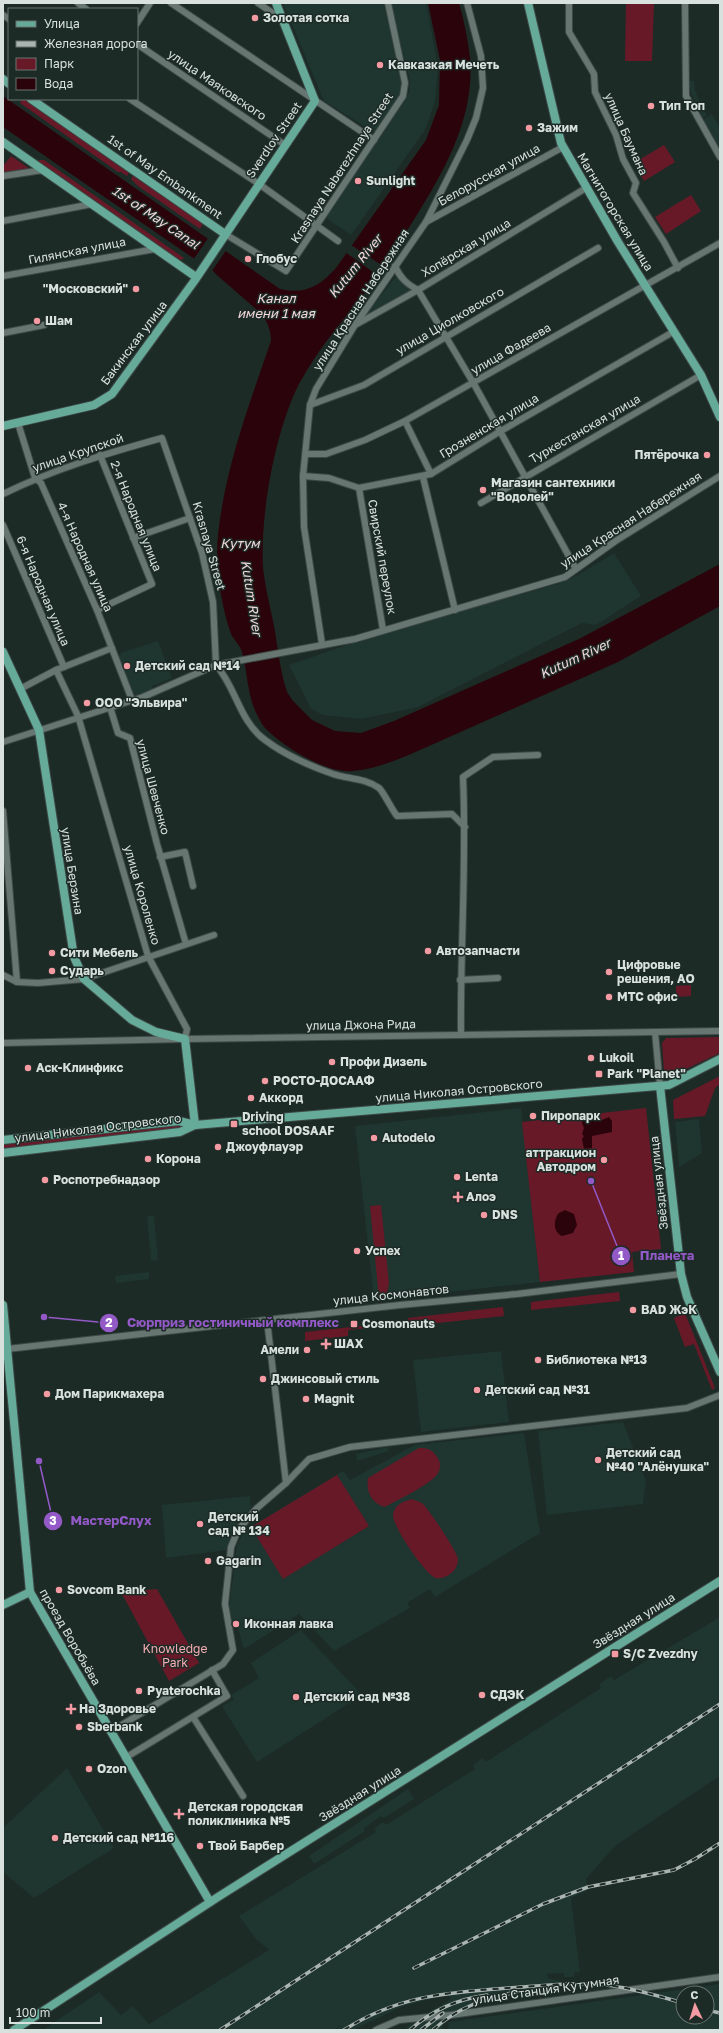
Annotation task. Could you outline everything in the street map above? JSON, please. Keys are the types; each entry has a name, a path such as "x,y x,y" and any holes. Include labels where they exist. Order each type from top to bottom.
{"main road":[{"name":"Sverdlov Street","path":"198,274 315,101 276,3"},
{"name":"Магнитогорская улица","path":"528,3 563,147 673,332 701,375 720,418"},
{"name":"1st of May Embankment","path":"32,100 223,237"},
{"path":"3,142 155,249 198,274"},
{"name":"Бакинская улица","path":"3,426 94,405 112,394 198,274"},
{"name":"улица Берзина","path":"3,652 39,730 74,957 84,979 132,1020 156,1032 185,1039"},
{"name":"улица Короленко","path":"185,1039 195,1125"},
{"name":"улица Николая Островского","path":"3,1140 179,1121 195,1125 669,1085 720,1059"},
{"name":"Звёздная улица","path":"660,1086 681,1274 687,1296 720,1372"},
{"name":"улица Николая Островского","path":"3,1153 180,1132 195,1125"},
{"name":"проезд Воробьёва","path":"3,1305 30,1592 210,1902"},
{"name":"Звёздная улица","path":"14,2030 210,1902 720,1581"},
{"path":"3,1605 30,1592"}],"street":[{"path":"138,21 150,3"},
{"path":"171,3 374,140"},
{"path":"258,3 284,21"},
{"name":"Krasnaya Naberezhnaya Street","path":"286,271 403,96 405,83 388,3"},
{"name":"улица Красная Набережная","path":"322,644 304,528 303,476 310,405 316,389 355,325 426,222 467,140 476,118 483,88 481,56 467,3"},
{"name":"улица Баумана","path":"569,3 569,32 594,74 595,92 616,135 623,159 636,182 633,193 664,242 678,268"},
{"path":"685,3 686,96 720,157"},
{"name":"улица Маяковского","path":"138,45 285,145"},
{"path":"132,100 259,184 338,241"},
{"name":"Белорусская улица","path":"426,222 563,147"},
{"path":"3,176 43,170"},
{"name":"Хопёрская улица","path":"355,325 418,290 586,188"},
{"path":"3,221 92,204"},
{"name":"1st of May Embankment","path":"223,237 286,271"},
{"name":"улица Фадеева","path":"306,454 326,454 365,440 405,421 474,384 645,284 678,268 720,243"},
{"name":"улица Циолковского","path":"310,405 364,385 445,336 598,248"},
{"name":"Гилянская улица","path":"3,276 155,249"},
{"path":"395,266 399,275 409,285 418,290 474,384 499,432 576,569"},
{"path":"3,333 44,325"},
{"name":"Грозненская улица","path":"303,476 329,478 359,488 423,477 431,474 499,432 673,332"},
{"name":"Туркестанская улица","path":"481,503 701,375"},
{"path":"405,421 431,474"},
{"name":"4-я Народная улица","path":"18,423 35,478 41,483 97,610 132,700"},
{"name":"улица Крупской","path":"3,494 35,478 100,455 162,438"},
{"name":"Krasnaya Street","path":"162,438 202,553 213,602 216,665"},
{"name":"2-я Народная улица","path":"97,610 152,584 100,455"},
{"name":"улица Красная Набережная","path":"3,742 78,716 132,700 216,665 354,639 565,577 617,540 720,476"},
{"path":"423,477 455,610"},
{"name":"Свирский переулок","path":"359,488 383,630"},
{"path":"133,538 190,518"},
{"name":"6-я Народная улица","path":"3,524 64,667"},
{"path":"20,689 56,670 112,648"},
{"path":"216,665 224,674 242,713 264,740 296,759 334,774 365,781 380,789 397,816 452,814 465,827"},
{"name":"улица Короленко","path":"56,670 78,716 148,956 187,1029 185,1039"},
{"name":"улица Шевченко","path":"110,707 118,733 130,738 160,857 186,944"},
{"path":"461,1035 460,980 465,827 463,777 493,757 538,755"},
{"path":"3,811 17,982"},
{"path":"160,857 185,852 193,886"},
{"path":"3,975 17,982 38,983 84,979 148,956 214,935"},
{"path":"460,980 498,978"},
{"name":"улица Джона Рида","path":"3,1043 720,1031"},
{"name":"Звёздная улица","path":"655,1032 660,1086"},
{"name":"улица Космонавтов","path":"7,1349 400,1305 517,1294 681,1274"},
{"path":"267,1320 286,1483"},
{"path":"110,1732 223,1664 233,1650 225,1604 231,1548 238,1530 256,1509 286,1483 309,1459 350,1447 687,1408 720,1395"},
{"path":"125,1758 227,1696 212,1670"},
{"path":"193,1717 243,1796"},
{"name":"улица Станция Кутумная","path":"376,2030 399,2020 451,2015 720,1977"}],"shaded area":[{"path":"283,3 386,3 402,81 400,96 374,132 324,101"},
{"path":"390,3 426,3 438,67 435,102 425,130 351,235 326,218 409,93 410,81"},
{"path":"689,81 694,81 695,91 707,116 703,118 691,93"},
{"path":"712,114 720,128 720,149 703,120"},
{"path":"402,269 407,280 419,286 366,314"},
{"path":"614,553 641,596 596,625 582,623 418,707 361,719 323,715 311,709 289,665 370,637 554,585 578,575"},
{"path":"158,641 172,678 152,686 153,690 138,696 132,694 118,656 121,655 120,653"},
{"path":"521,1108 540,1282 374,1300 355,1126"},
{"path":"699,1119 702,1153 679,1167 675,1122"},
{"path":"147,1216 154,1216 158,1260 151,1261"},
{"path":"149,1272 149,1279 116,1283 115,1276"},
{"path":"501,1351 509,1422 421,1432 413,1360"},
{"path":"623,1422 646,1481 643,1504 547,1515 538,1431"},
{"path":"524,1433 540,1533 435,1597 430,1589 407,1603 410,1608 334,1651 299,1614 244,1649 237,1625 235,1626 233,1622 229,1608 237,1545 244,1532 343,1471 350,1480 415,1445"},
{"path":"388,1447 389,1451 357,1461 356,1454"},
{"path":"250,1496 251,1508 233,1528 227,1550 166,1558 162,1505"},
{"path":"720,1617 720,1776 615,1846 586,1879 588,1890 571,1898 580,1972 574,1973 574,1977 564,1977 564,1973 547,1974 548,1978 560,1981 560,1987 492,1999 463,2009 444,2022 442,2030 405,2030 412,2022 451,1999 448,1995 403,2006 353,2030 336,2030 342,2025 333,2030 43,2030 99,1992 121,2015 133,2006 149,2024 269,1950 256,1939 239,1916 376,1832 374,1828 383,1822 386,1825 475,1769 473,1765 483,1758 486,1762 601,1688 599,1684 611,1676 614,1680"},
{"name":"Детский сад №38","path":"301,1630 362,1695 257,1762 222,1706 234,1700 231,1695 259,1678 251,1663"},
{"name":"Детский сад №116","path":"67,1768 114,1848 34,1898 3,1872 3,1828"},
{"path":"408,1789 414,1799 384,1818 381,1816 364,1828 365,1831 314,1864 309,1856"},
{"path":"720,1984 720,2030 448,2030 449,2022 675,1990 675,2025 715,2025 715,1985 713,1985"}],"green space":[{"path":"626,3 654,3 652,61 625,61"},
{"path":"22,100 26,100 129,173 127,176 121,172 118,172 20,103"},
{"path":"664,145 675,162 644,181 634,163"},
{"path":"11,156 30,169 3,175 3,166"},
{"path":"39,160 44,160 184,258 181,260 176,258 37,163"},
{"path":"133,176 203,223 200,229 138,186 131,179"},
{"path":"691,195 701,211 666,234 655,217"},
{"path":"691,985 691,996 676,997 676,986"},
{"path":"720,1037 720,1053 673,1075 664,1071 662,1043 666,1038"},
{"path":"720,1076 720,1084 715,1088 705,1116 674,1119 673,1100"},
{"path":"646,1108 661,1249 632,1252 634,1272 540,1282 522,1122"},
{"path":"178,1123 182,1125 179,1130 3,1149 3,1145 42,1141 59,1136"},
{"path":"381,1205 389,1283 386,1297 379,1298 370,1206"},
{"path":"619,1292 620,1301 531,1310 531,1302"},
{"path":"503,1307 504,1316 409,1326 408,1318"},
{"path":"685,1313 715,1388 712,1390 694,1344 685,1347 674,1318"},
{"path":"390,1320 396,1325 348,1330 348,1336 305,1341 305,1332 369,1325 369,1322"},
{"path":"419,1448 427,1449 435,1454 440,1464 439,1471 436,1476 423,1486 385,1507 376,1503 370,1496 368,1478"},
{"path":"337,1475 369,1526 283,1579 251,1527"},
{"path":"412,1499 422,1503 426,1508 453,1548 458,1559 456,1568 452,1573 445,1577 436,1578 431,1575 410,1550 394,1521 393,1516 397,1506"},
{"name":"Knowledge Park","path":"157,1589 199,1663 169,1681 121,1592"}],"water":[{"name":"Кутум","path":"428,3 459,3 466,30 470,58 470,80 468,101 456,142 437,181 392,257 325,343 307,370 290,403 276,449 264,523 263,567 281,668 287,692 293,701 312,720 335,731 361,733 394,721 579,639 720,564 720,606 618,662 411,754 376,767 353,771 343,771 319,764 296,752 276,738 264,726 254,708 242,652 231,634 224,611 217,559 221,510 239,437 271,341 270,331 265,318 200,258 193,258 3,127 3,96 280,289 297,291 311,288 318,284 336,268 426,140 439,105 440,60"},
{"path":"609,1117 612,1121 612,1132 592,1136 592,1148 584,1149 582,1139 584,1136 582,1134 584,1128 582,1123 583,1120 597,1118 602,1120"},
{"path":"565,1210 574,1214 577,1225 573,1233 562,1236 557,1232 555,1222 559,1213"}],"pier":[{"path":"209,237 227,249 212,271 199,260 193,260"},
{"path":"351,245 386,268 380,277 345,252"}],"railway":[{"path":"220,2030 720,1704"},
{"path":"414,1968 543,1904 588,1887 674,1870 720,1843"},
{"path":"344,2030 387,2008 408,2001 451,1993 564,1984 595,1984 636,1990 675,2001"},
{"path":"433,2030 452,2015 472,2005 516,1992"},
{"path":"410,2030 418,2023 446,2006 466,1999 487,1995"},
{"path":"715,2012 720,2013"},
{"path":"421,2030 443,2013"}],"place":[{"name":"Золотая сотка","path":"255,18"},
{"name":"Кавказкая Мечеть","path":"380,65"},
{"name":"Тип Топ","path":"651,106"},
{"name":"Зажим","path":"529,128"},
{"name":"Sunlight","path":"358,181"},
{"name":"Глобус","path":"248,259"},
{"name":"\"Московский\"","path":"136,289"},
{"name":"Шам","path":"37,321"},
{"name":"Пятёрочка","path":"707,455"},
{"name":"Магазин сантехники \"Водолей\"","path":"483,490"},
{"name":"Детский сад №14","path":"127,666"},
{"name":"ООО \"Эльвира\"","path":"87,703"},
{"name":"Автозапчасти","path":"428,951"},
{"name":"Сити Мебель","path":"52,953"},
{"name":"Сударь","path":"52,971"},
{"name":"Цифровые решения, АО","path":"609,972"},
{"name":"МТС офис","path":"609,997"},
{"name":"Lukoil","path":"591,1058"},
{"name":"Профи Дизель","path":"332,1062"},
{"name":"Аск-Клинфикс","path":"28,1068"},
{"name":"Park \"Planet\"","path":"599,1074"},
{"name":"РОСТО-ДОСААФ","path":"265,1081"},
{"name":"Аккорд","path":"251,1098"},
{"name":"Пиропарк","path":"533,1116"},
{"name":"Driving school DOSAAF","path":"234,1124"},
{"name":"Autodelo","path":"374,1138"},
{"name":"Джоуфлауэр","path":"218,1147"},
{"name":"Корона","path":"148,1159"},
{"name":"аттракцион Автодром","path":"604,1160"},
{"name":"Lenta","path":"457,1177"},
{"name":"Роспотребнадзор","path":"45,1180"},
{"name":"Планета","path":"591,1181"},
{"name":"Алоэ","path":"458,1197"},
{"name":"DNS","path":"484,1215"},
{"name":"Успех","path":"357,1251"},
{"name":"BAD ЖэК","path":"633,1310"},
{"name":"Сюрприз гостиничный комплекс","path":"44,1317"},
{"name":"Cosmonauts","path":"354,1324"},
{"name":"ШАХ","path":"326,1344"},
{"name":"Амели","path":"307,1350"},
{"name":"Библиотека №13","path":"538,1360"},
{"name":"Джинсовый стиль","path":"263,1379"},
{"name":"Детский сад №31","path":"477,1390"},
{"name":"Дом Парикмахера","path":"47,1394"},
{"name":"Magnit","path":"306,1399"},
{"name":"Детский сад №40 \"Алёнушка\"","path":"598,1460"},
{"name":"МастерСлух","path":"39,1461"},
{"name":"Детский сад № 134","path":"200,1524"},
{"name":"Gagarin","path":"208,1561"},
{"name":"Sovcom Bank","path":"59,1590"},
{"name":"Иконная лавка","path":"236,1624"},
{"name":"S/C Zvezdny","path":"615,1654"},
{"name":"Pyaterochka","path":"139,1691"},
{"name":"СДЭК","path":"482,1695"},
{"name":"Детский сад №38","path":"296,1697"},
{"name":"На Здоровье","path":"71,1709"},
{"name":"Sberbank","path":"79,1727"},
{"name":"Ozon","path":"89,1769"},
{"name":"Детская городская поликлиника №5","path":"179,1814"},
{"name":"Детский сад №116","path":"55,1838"},
{"name":"Твой Барбер","path":"200,1846"}],"water label":[{"name":"1st of May Canal","path":"156,217"},
{"name":"Kutum River","path":"355,266"},
{"name":"Канал имени 1 мая","path":"276,306"},
{"name":"Kutum River","path":"252,598"},
{"name":"Kutum River","path":"575,658"}]}
